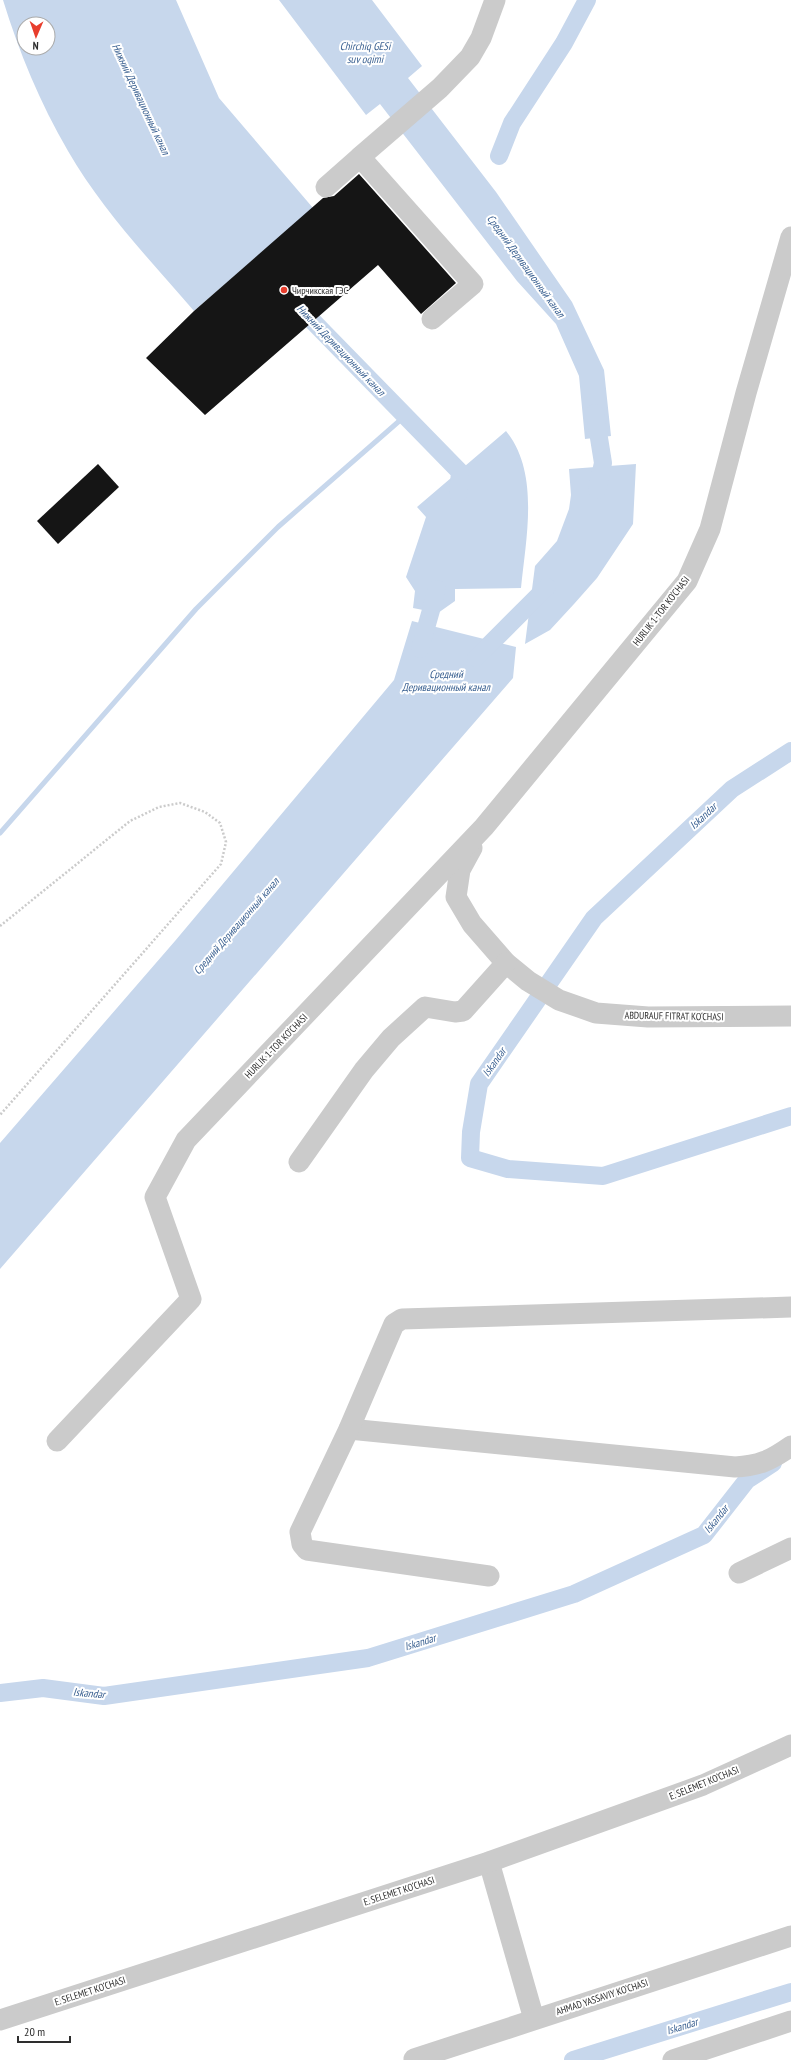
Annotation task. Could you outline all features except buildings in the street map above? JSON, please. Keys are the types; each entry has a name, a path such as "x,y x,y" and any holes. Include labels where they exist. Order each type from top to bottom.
{"street":[{"path":"326,187 440,88 470,57 482,38 495,0"},
{"path":"360,157 473,284 432,319"},
{"name":"HURLIK 1-TOR KO‘CHASI","path":"57,1441 190,1299 155,1197 186,1140 484,827 687,581 710,529 746,393 791,237"},
{"name":"HURLIK 1-TOR KO‘CHASI","path":"484,827 460,870 456,897 472,924 506,963 528,981"},
{"path":"299,1162 364,1070 391,1038 425,1007 455,1012 464,1010 506,963"},
{"name":"ABDURAUF FITRAT KO‘CHASI","path":"528,981 559,1000 596,1013 648,1017 791,1016"},
{"path":"489,1576 307,1550 302,1544 300,1532 349,1429 394,1324 402,1319 791,1307"},
{"path":"349,1429 735,1468 754,1466 773,1459 791,1446"},
{"path":"739,1573 791,1548"},
{"name":"E. SELEMET KO‘CHASI","path":"0,2020 489,1862 703,1785 791,1745"},
{"path":"489,1862 534,2019"},
{"name":"AHMAD YASSAVIY KO‘CHASI","path":"414,2059 791,1936"},
{"path":"674,2060 791,2021"}],"path":[{"path":"0,926 130,821 159,807 180,803 205,812 220,823 226,842 221,864 0,1115"}],"water":[{"path":"3,0 176,0 219,98 313,208 194,311 127,234 96,194 68,151 39,96 22,56 56,56 56,16 16,16 16,38"},
{"name":"Chirchiq GESi suv oqimi","path":"279,0 372,0 422,66 408,78 496,192 572,302 604,370 611,436 585,439 579,376 556,324 517,281 380,104 366,115"},
{"path":"506,431 517,448 523,466 527,486 528,506 526,548 521,588 455,589 455,601 438,613 413,608 415,591 406,577 426,517 417,507"},
{"path":"636,464 633,524 597,578 574,604 550,630 525,644 535,566 557,541 569,509 571,495 569,469"},
{"name":"Средний Деривационный канал","path":"412,621 516,647 513,678 0,1269 0,1143 175,941 394,680"}],"waterway":[{"path":"499,156 512,123 564,43 587,0"},
{"name":"Нижний Деривационный канал","path":"296,304 460,472 458,494"},
{"name":"Средний Деривационный канал","path":"595,413 603,463 597,490"},
{"path":"0,833 196,609 278,527 405,416"},
{"name":"Средний Деривационный канал","path":"476,658 547,587"},
{"name":"Нижний Деривационный канал","path":"420,649 437,589"},
{"name":"Iskandar","path":"791,751 732,789 594,918 479,1084 471,1132 470,1158 508,1169 603,1176 791,1116"},
{"name":"Iskandar","path":"0,1693 43,1688 104,1696 368,1658 574,1594 704,1535 747,1480 773,1463"},
{"name":"Iskandar","path":"573,2060 791,1992"}],"place":[{"name":"Чирчикская ГЭС","path":"284,290"}]}
